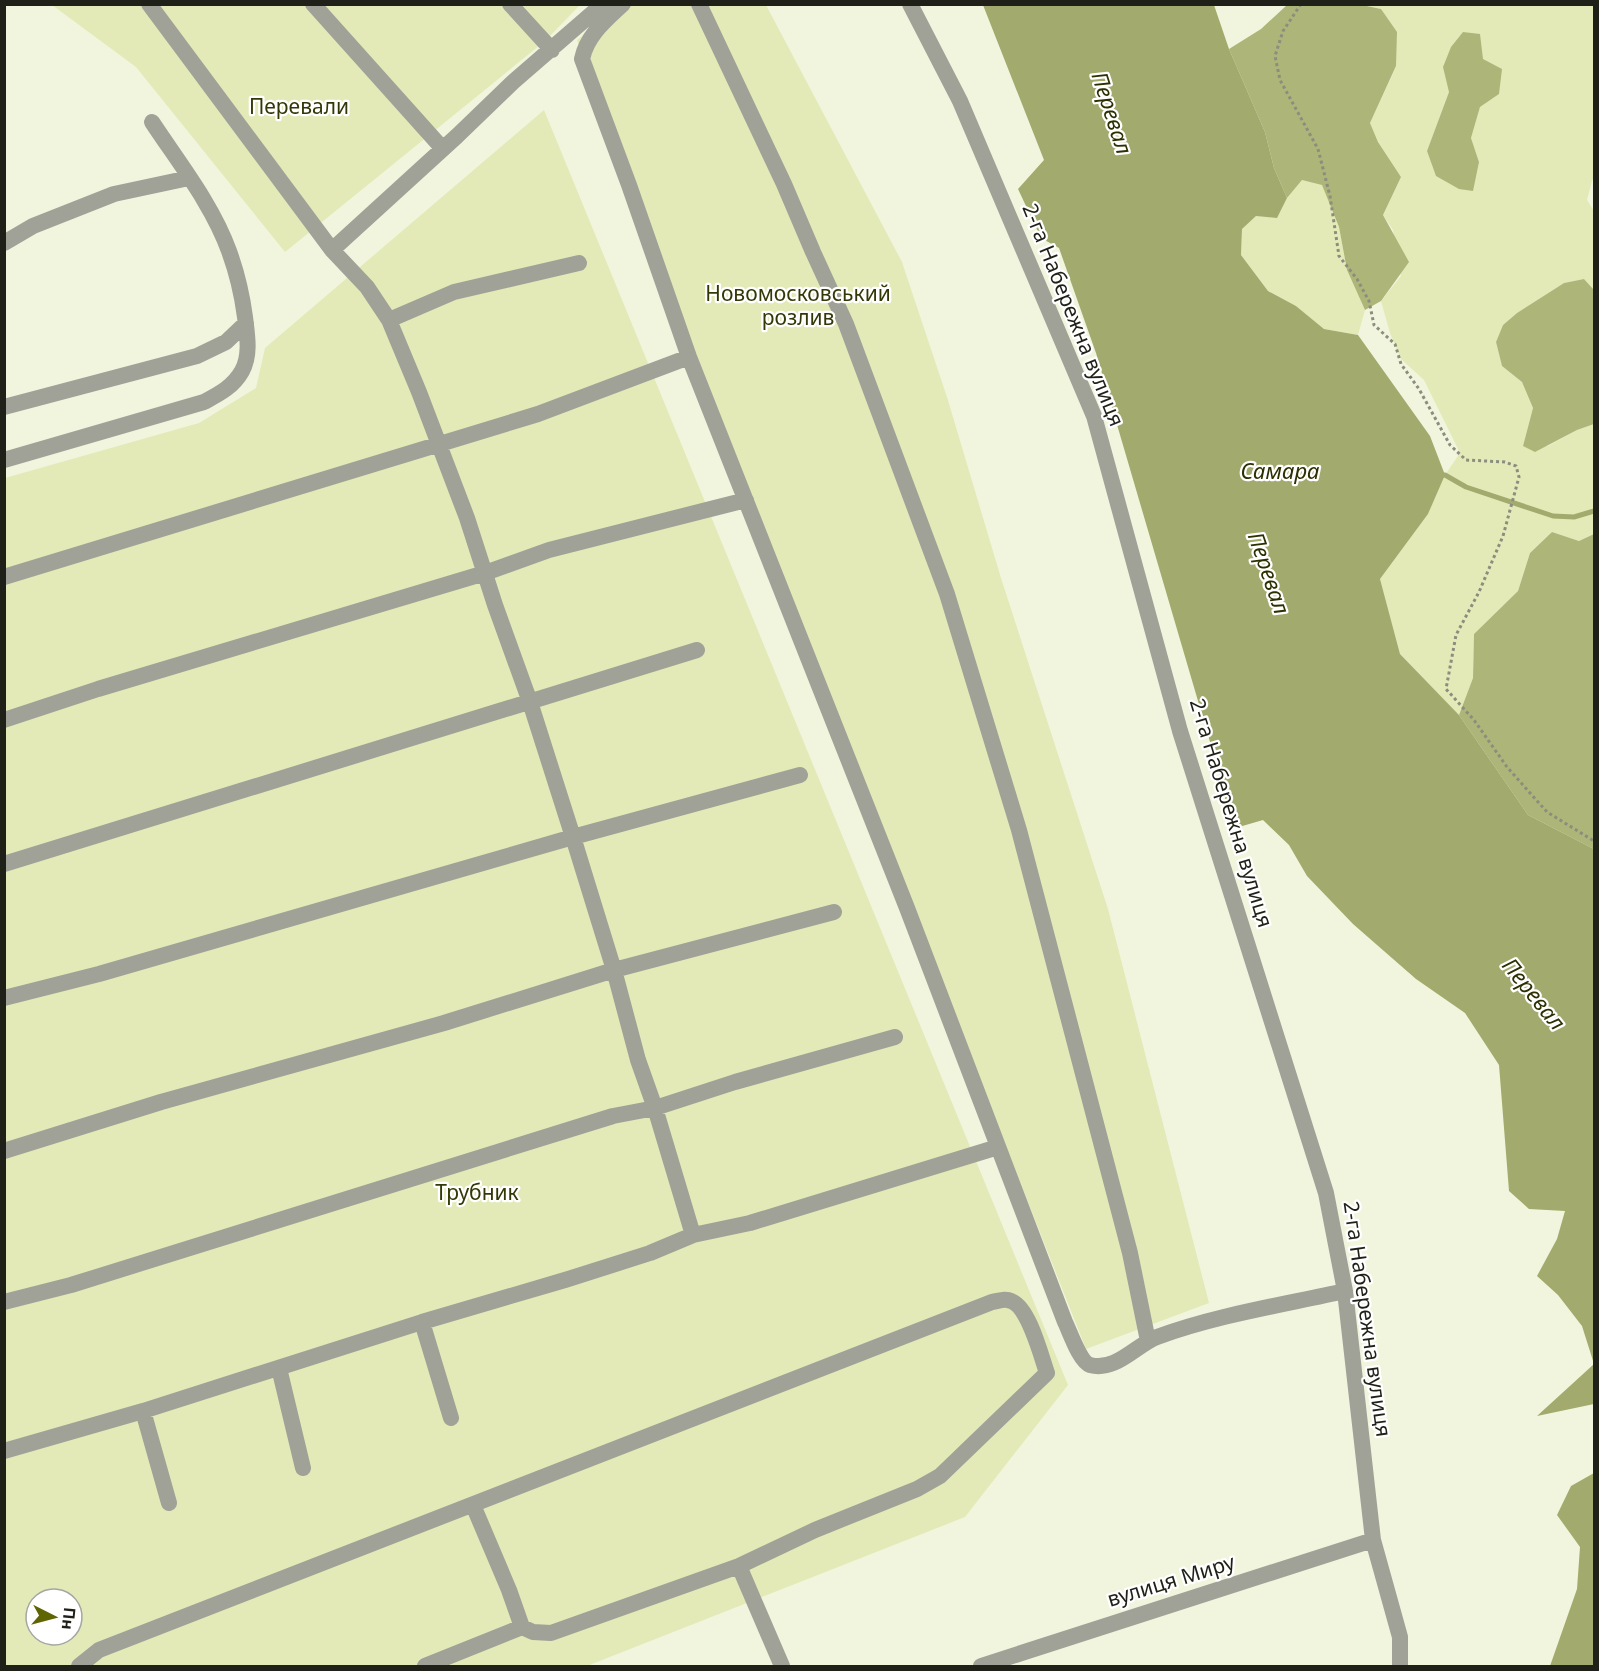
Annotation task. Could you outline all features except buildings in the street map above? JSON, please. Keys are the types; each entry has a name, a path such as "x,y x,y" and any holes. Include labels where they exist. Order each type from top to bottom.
{"street":[{"path":"149,4 332,250 366,287 389,320 420,392 467,519 530,702 614,970 638,1060 656,1108 693,1236"},
{"path":"313,4 442,149"},
{"path":"510,4 552,50"},
{"path":"332,250 513,82 603,4"},
{"path":"623,4 597,29 584,47 582,59 689,357 907,908 1065,1322 1085,1362 1091,1365 1115,1362 1129,1356 1148,1341 1184,1327 1345,1291"},
{"path":"699,4 784,184 846,324 947,594 1019,830 1130,1253 1148,1341"},
{"name":"2-га Набережна вулиця","path":"910,4 960,101 1094,416 1180,731 1326,1193 1345,1291 1373,1540 1400,1637 1400,1666"},
{"path":"4,460 204,402 228,389 243,370 248,351 246,324 240,285 229,249 213,214 152,122"},
{"path":"4,243 33,226 114,194 189,178"},
{"path":"389,320 454,292 579,263"},
{"path":"4,407 196,356 226,342 246,324"},
{"path":"4,577 538,414 689,357"},
{"path":"4,720 98,689 485,573 549,550 746,500"},
{"path":"4,864 697,651"},
{"path":"4,998 99,974 573,837 800,775"},
{"path":"4,1151 160,1102 444,1023 614,970 834,912"},
{"path":"4,1302 71,1285 613,1116 656,1108 735,1082 895,1037"},
{"path":"4,1451 143,1411 422,1322 650,1253 693,1236 750,1223 998,1147"},
{"path":"79,1666 99,1650 992,1302 1005,1299 1014,1301 1020,1306 1026,1315 1047,1373 939,1476 917,1489 815,1530 739,1566 550,1633 533,1632 522,1627 473,1505"},
{"path":"422,1322 450,1419"},
{"path":"279,1368 303,1468"},
{"path":"143,1411 169,1503"},
{"name":"вулиця Миру","path":"981,1666 1373,1540"},
{"path":"739,1566 782,1666"},
{"path":"425,1666 522,1627"}],"path":[{"path":"1302,4 1283,31 1275,56 1280,80 1317,149 1330,196 1339,256 1357,279 1369,301 1374,325 1395,344 1401,364 1419,389 1450,445 1466,460 1505,462 1516,465 1519,477 1503,536 1479,592 1456,635 1446,689 1474,720 1507,767 1547,812 1594,842"}],"green space":[{"name":"Перевали","path":"52,5 580,5 545,41 285,252 136,67"},
{"name":"Новомосковський розлив","path":"619,5 766,5 902,262 947,397 1001,578 1108,909 1209,1303 1086,1349 739,470 577,40"},
{"path":"1362,5 1594,5 1594,178 1587,200 1594,211 1594,290 1584,279 1564,283 1517,313 1503,325 1496,342 1502,366 1522,382 1533,408 1523,446 1548,446 1577,430 1594,424 1594,534 1579,541 1552,532 1530,553 1518,591 1474,634 1473,678 1459,715 1400,654 1380,579 1428,514 1445,475 1460,453 1424,380 1401,359 1390,333 1381,301 1401,276 1393,230 1383,215 1401,177 1378,142 1370,123 1396,67 1381,9","holes":["1449,92 1499,94 1480,107 1471,138 1479,162 1427,151"]},
{"name":"Трубник","path":"544,110 1068,1385 965,1517 587,1666 5,1666 5,478 199,423 256,388 265,348"},
{"path":"1302,180 1322,184 1339,227 1347,270 1365,310 1358,335 1324,329 1296,306 1268,291 1241,255 1242,229 1256,216 1277,217 1287,198"}],"shaded area":[{"path":"1287,5 1362,5 1381,9 1397,32 1396,66 1370,123 1378,142 1401,177 1383,215 1409,262 1381,301 1365,310 1347,270 1339,227 1322,185 1302,180 1287,198 1274,168 1265,132 1229,49 1261,29"},
{"path":"1463,32 1480,34 1483,59 1502,69 1499,94 1480,107 1471,138 1479,162 1473,191 1459,189 1436,176 1427,151 1449,92 1443,67 1451,47"},
{"path":"1584,279 1594,290 1594,424 1577,430 1535,452 1523,446 1533,408 1522,382 1502,366 1496,342 1503,325 1517,313 1564,283"},
{"path":"1552,532 1579,541 1594,534 1594,849 1528,815 1459,715 1473,678 1474,634 1518,591 1530,553"}],"water":[{"name":"Самара","path":"983,5 1214,5 1229,49 1265,132 1274,168 1287,198 1277,218 1256,216 1242,229 1241,255 1268,291 1296,306 1324,329 1358,335 1430,436 1445,475 1428,514 1380,579 1400,654 1459,715 1528,815 1594,849 1594,1364 1582,1326 1558,1295 1537,1276 1557,1239 1565,1211 1529,1209 1509,1191 1499,1065 1465,1013 1416,979 1353,924 1307,876 1289,845 1263,820 1232,829 1220,776 1096,353 1059,248 1041,238 1018,189 1044,160"},
{"path":"1594,1364 1594,1404 1537,1416"},
{"path":"1594,1473 1594,1666 1550,1666 1577,1589 1580,1547 1557,1515 1571,1486"}],"waterway":[{"path":"1440,475 1445,475 1466,487 1553,516 1574,517 1594,511"}],"water label":[{"name":"Перевал","path":"1112,113"},
{"name":"Перевал","path":"1269,573"},
{"name":"Перевал","path":"1534,994"}]}
